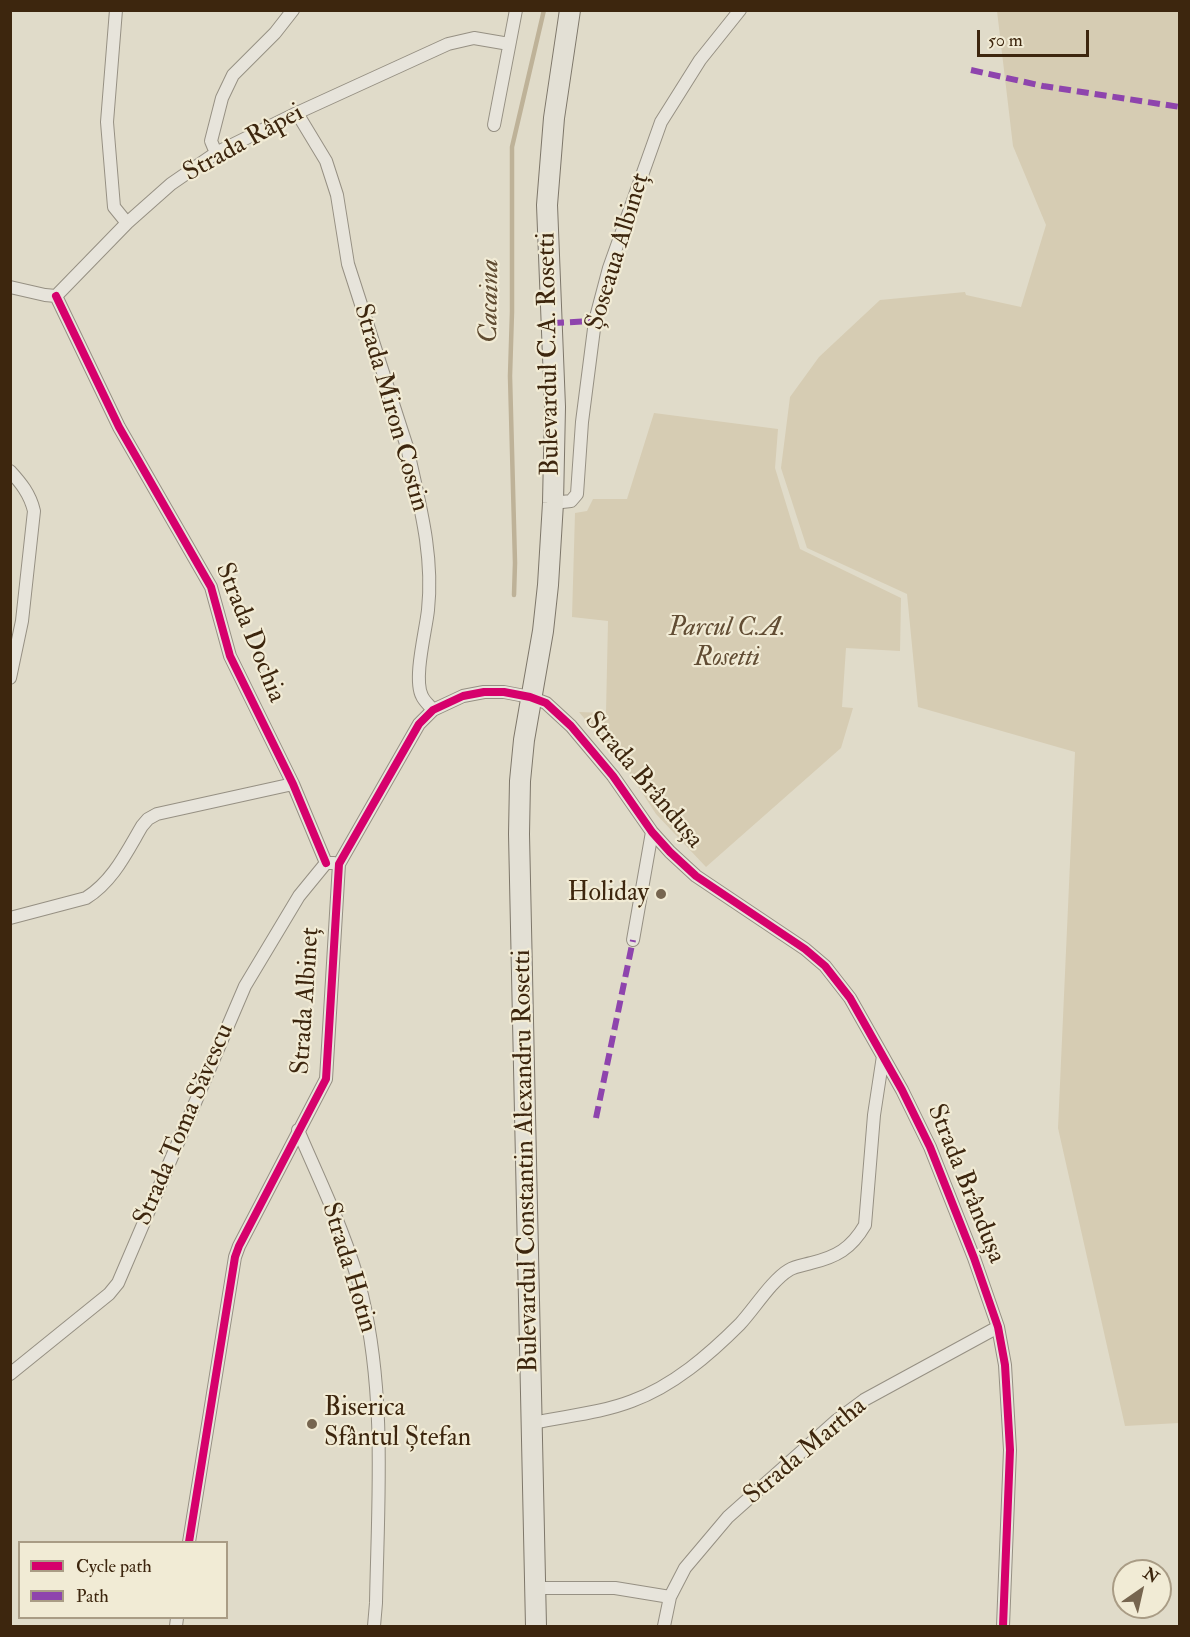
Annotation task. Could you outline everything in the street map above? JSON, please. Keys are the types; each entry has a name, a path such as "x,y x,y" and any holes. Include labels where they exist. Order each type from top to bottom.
{"main road":[{"name":"Bulevardul C.A. Rosetti","path":"530,697 543,630 553,503 554,367 547,205 554,118 570,10"},
{"name":"Bulevardul Constantin Alexandru Rosetti","path":"530,697 520,781 519,834 536,1626"}],"street":[{"path":"116,10 107,122 114,207 127,223"},
{"path":"216,153 211,141 222,98 233,75 275,33 293,10"},
{"path":"494,125 516,10"},
{"name":"Șoseaua Albineț","path":"553,503 571,501 577,494 582,422 595,321 609,268 661,122 700,60 740,10"},
{"name":"Strada Râpei","path":"56,296 127,223 171,184 216,153 448,44 474,38 509,44"},
{"name":"Strada Miron Costin","path":"297,113 326,161 337,195 348,264 407,447 429,550 428,610 418,680 421,695 434,710"},
{"path":"10,287 56,296"},
{"name":"Strada Dochia","path":"56,296 119,427 211,586 230,656 332,863"},
{"path":"10,471 27,492 34,511 20,640 10,678"},
{"name":"Strada Albineț","path":"189,1541 235,1257 326,1079 332,863 408,740 419,724 434,710 463,696 484,693 504,692 530,697"},
{"name":"Strada Brândușa","path":"530,697 546,703 571,726 613,776 652,832 696,876 781,932 825,966 850,998 884,1056 930,1147 974,1258 998,1327 1005,1365 1010,1450 1004,1626"},
{"path":"10,918 86,898 96,892 112,875 142,826 157,814 293,784"},
{"path":"633,940 652,832"},
{"name":"Strada Toma Săvescu","path":"10,1374 109,1294 118,1283 244,986 299,896 332,863"},
{"path":"533,1423 616,1406 667,1384 685,1372 740,1324 783,1275 794,1267 834,1257 860,1234 865,1225 874,1115 884,1056"},
{"name":"Strada Hotin","path":"298,1130 345,1240 362,1294 373,1354 380,1424 374,1626"},
{"name":"Strada Martha","path":"664,1626 670,1597 685,1568 728,1517 837,1420 864,1400 998,1327"},
{"path":"535,1588 615,1588 670,1597"}],"green space":[{"path":"997,11 1179,11 1179,1423 1125,1426 1058,1128 1075,752 918,707 907,594 807,548 781,468 790,397 819,357 880,300 965,292 966,295 1021,307 1046,225 1013,146"},
{"name":"Parcul C.A. Rosetti","path":"654,413 778,429 775,468 800,549 901,598 900,651 846,648 842,707 853,708 841,748 706,867 656,814 628,771 579,712 606,713 608,621 572,617 575,513 587,511 593,499 627,499"}],"waterway":[{"name":"Cacaina","path":"514,595 510,376 512,147 544,10"}],"marked path":[{"path":"971,70 1043,86 1180,107"},
{"path":"552,323 595,321"},
{"path":"596,1118 633,940"}],"cycle path":[{"path":"56,296 119,427 211,587 230,656 293,784 326,863"},
{"path":"189,1541 235,1257 326,1079 339,864 419,724 433,710 463,696 484,692 504,692 546,703 571,726 613,776 652,832 670,852 696,876 805,949 825,966 850,998 902,1090 930,1147 974,1258 998,1327 1005,1365 1010,1450 1003,1626"}],"place":[{"name":"Holiday","path":"661,894"},
{"name":"Biserica Sfântul Ștefan","path":"312,1424"}]}
